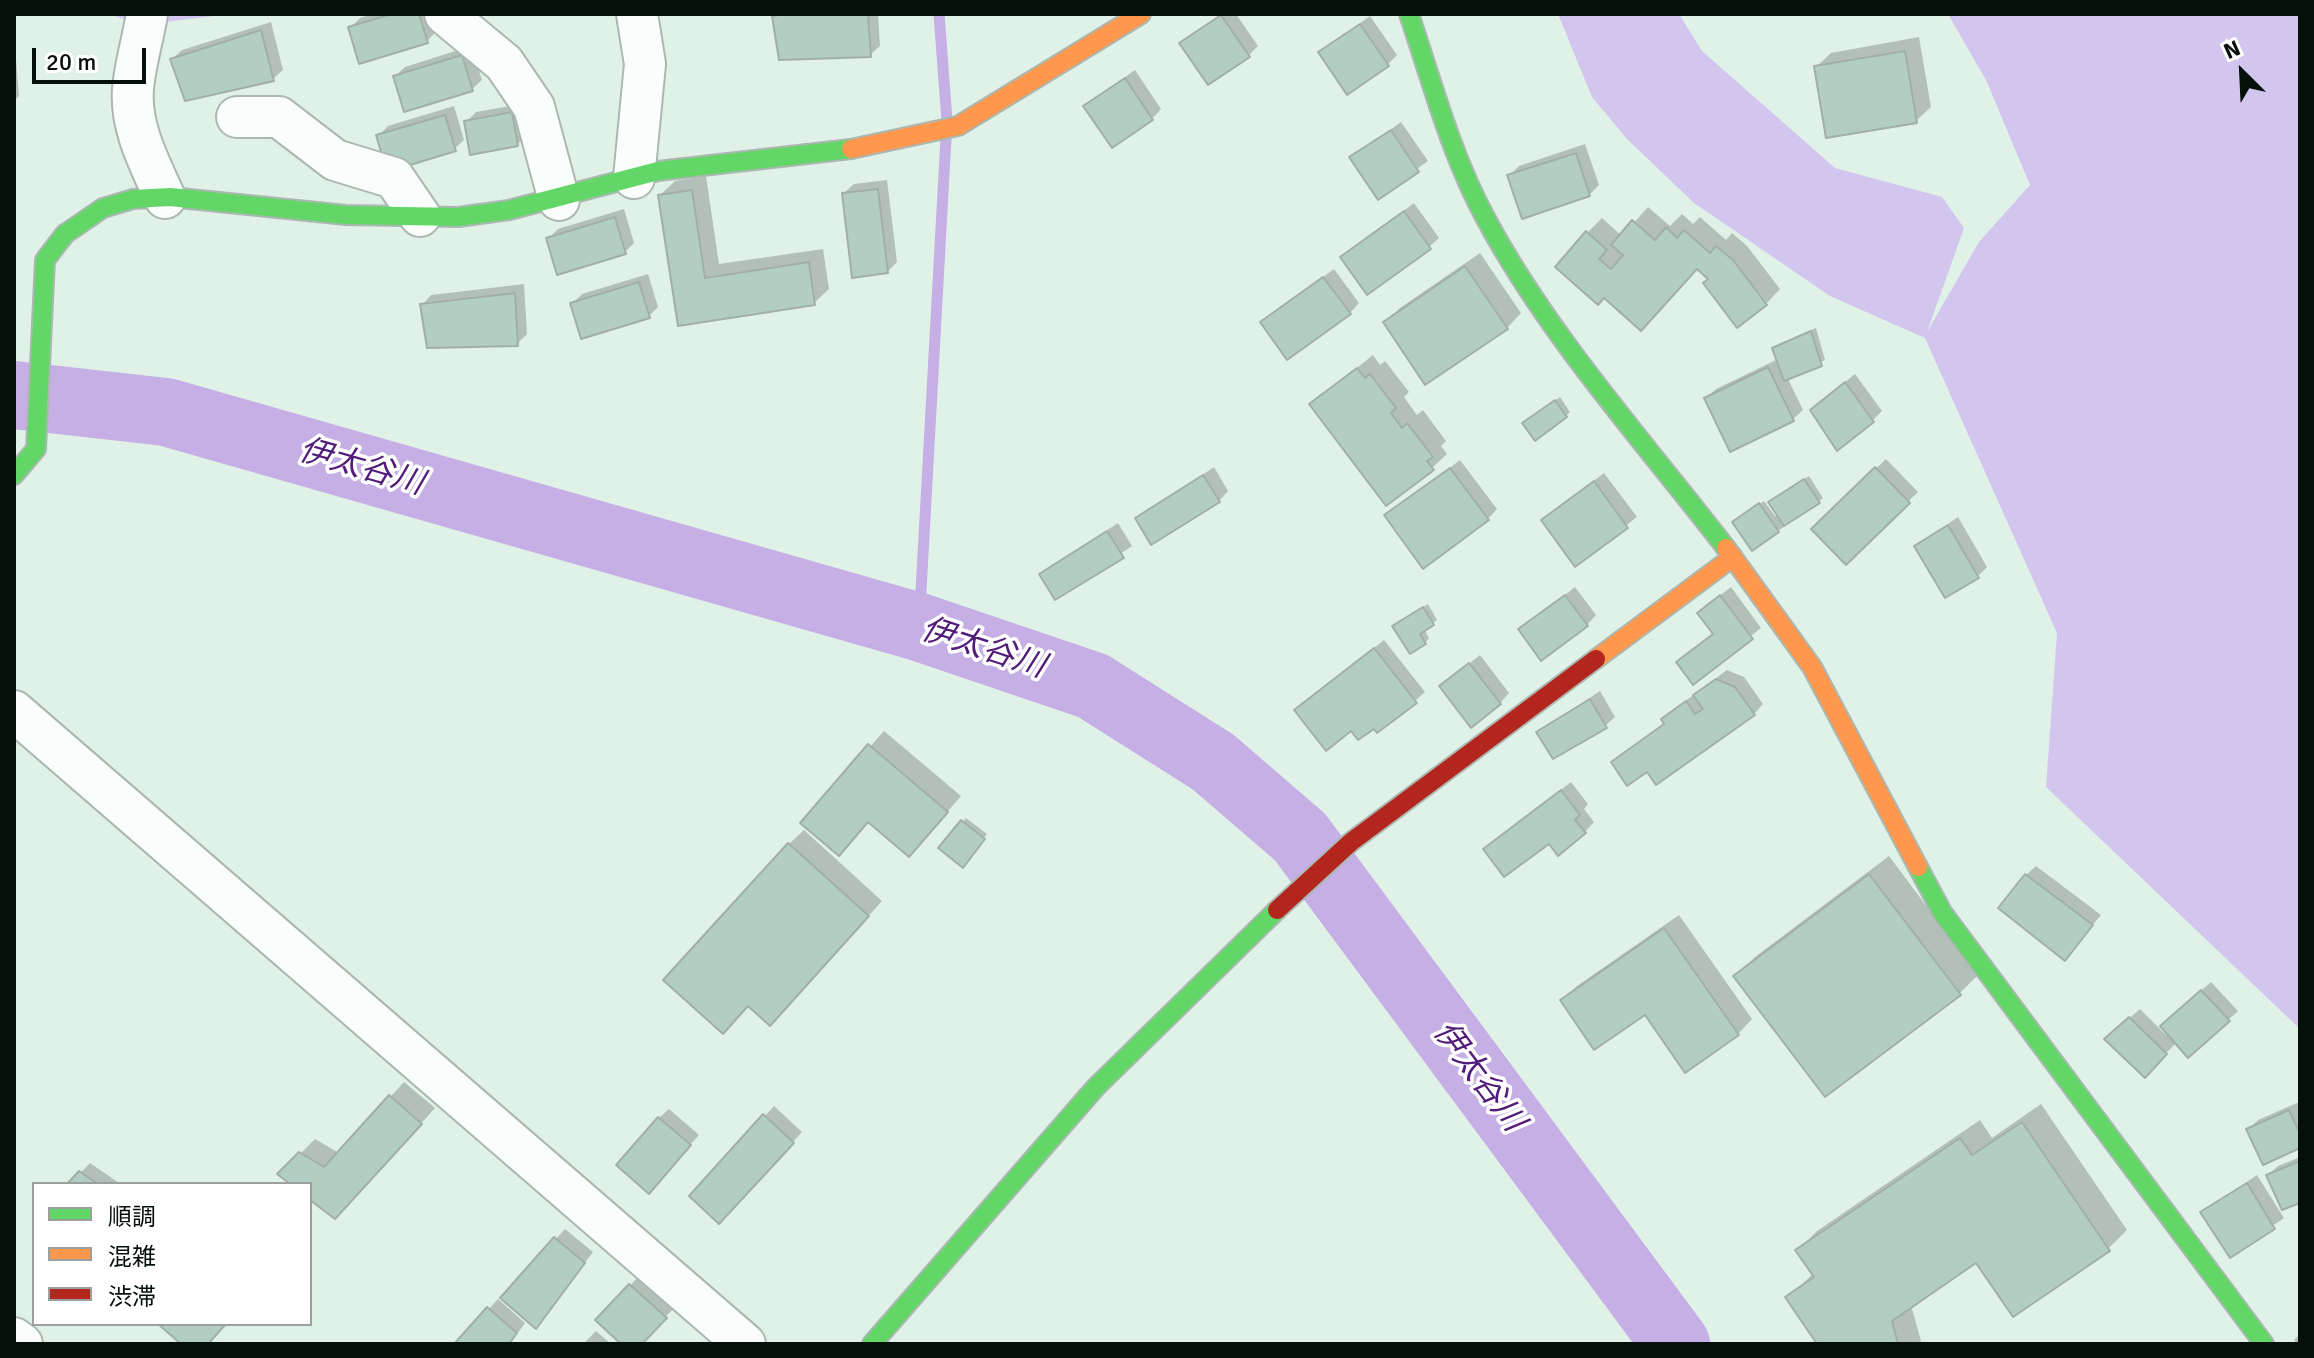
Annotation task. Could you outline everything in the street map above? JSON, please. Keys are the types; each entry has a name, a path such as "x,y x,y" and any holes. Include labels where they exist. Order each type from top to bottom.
{"street":[{"path":"147,14 133,90 139,137 165,198"},
{"path":"445,14 504,63 534,107 559,200"},
{"path":"634,178 645,64 637,14"},
{"path":"14,475 36,449 43,356 45,260 56,242 77,220 110,205 151,196 352,215 458,217 559,200 657,171 857,151 925,137 958,126 1141,14"},
{"path":"1409,14 1446,126 1484,216 1524,286 1733,557 1812,667 1942,912 2264,1344"},
{"path":"237,117 279,117 335,160 394,178 420,216"},
{"path":"872,1344 1096,1087 1351,842 1733,557"},
{"path":"14,711 745,1344"},
{"path":"14,1338 22,1344"}],"shaded area":[{"path":"109,14 230,14 141,25"},
{"path":"1558,14 1679,14 1702,51 1835,168 1942,197 1964,228 1927,332 1979,242 2030,185 1986,80 1948,14 2300,14 2300,1029 2046,787 2057,633 1925,338 1830,296 1694,203 1627,139 1592,97"}],"building":[{"path":"392,14 419,14 428,43 359,64 348,27"},
{"path":"868,14 871,57 779,60 772,16"},
{"path":"1221,15 1250,57 1208,85 1179,43"},
{"path":"1360,24 1389,66 1347,95 1318,52"},
{"path":"261,30 274,81 185,101 170,59"},
{"path":"1905,51 1917,123 1826,138 1814,66"},
{"path":"462,55 473,91 404,112 393,76"},
{"path":"1125,78 1153,120 1112,148 1083,106"},
{"path":"512,112 518,146 470,155 464,121"},
{"path":"445,115 456,151 387,172 376,135"},
{"path":"1391,130 1419,172 1378,200 1349,157"},
{"path":"1576,153 1590,196 1522,219 1507,175"},
{"path":"878,189 888,273 852,278 842,193"},
{"path":"692,190 705,278 809,262 815,305 678,326 658,195"},
{"path":"1404,211 1431,249 1367,295 1340,257"},
{"path":"615,217 626,254 557,275 546,238"},
{"path":"1632,220 1655,240 1666,227 1677,238 1684,230 1710,253 1716,246 1733,260 1767,305 1737,328 1703,283 1708,279 1697,269 1641,331 1604,298 1598,305 1555,267 1586,231 1607,250 1599,259 1611,269 1623,255 1611,245"},
{"path":"1465,266 1508,329 1425,385 1383,322"},
{"path":"1323,277 1351,314 1287,360 1260,322"},
{"path":"639,282 650,318 581,339 570,303"},
{"path":"515,293 518,346 427,348 420,304"},
{"path":"1811,331 1822,366 1784,381 1772,348"},
{"path":"1768,367 1794,421 1730,452 1704,398"},
{"path":"1357,368 1365,378 1370,374 1396,408 1391,413 1402,428 1407,423 1433,457 1427,461 1434,470 1386,506 1309,404"},
{"path":"1845,382 1874,422 1837,451 1810,410"},
{"path":"1555,400 1567,417 1535,441 1522,423"},
{"path":"1875,467 1910,503 1846,565 1811,529"},
{"path":"1450,468 1489,520 1423,569 1384,515"},
{"path":"1203,475 1220,502 1151,545 1135,518"},
{"path":"1804,479 1820,503 1784,526 1768,502"},
{"path":"1594,481 1628,528 1575,567 1541,520"},
{"path":"1759,503 1779,532 1752,551 1732,522"},
{"path":"1948,525 1979,578 1945,598 1914,546"},
{"path":"1107,531 1124,558 1055,600 1039,574"},
{"path":"1565,595 1588,626 1541,661 1518,629"},
{"path":"1720,595 1753,639 1693,685 1676,662 1713,634 1697,613"},
{"path":"1423,607 1434,625 1420,634 1426,644 1410,654 1392,626"},
{"path":"1374,648 1417,703 1377,733 1374,729 1358,740 1351,731 1326,751 1294,710"},
{"path":"1469,663 1501,704 1471,728 1439,686"},
{"path":"1716,679 1735,687 1755,715 1656,785 1647,772 1627,786 1611,762 1664,724 1661,719 1686,701 1695,714 1703,709 1693,695"},
{"path":"1590,699 1607,728 1553,759 1536,732"},
{"path":"868,744 948,812 909,857 868,822 839,856 800,823"},
{"path":"1561,790 1580,815 1575,820 1586,833 1558,856 1549,844 1504,877 1483,849"},
{"path":"961,820 985,839 963,868 938,848"},
{"path":"788,843 869,916 770,1026 748,1006 723,1034 663,980"},
{"path":"1869,874 1961,995 1825,1097 1733,976"},
{"path":"2025,874 2093,925 2065,961 1998,908"},
{"path":"1664,928 1739,1035 1685,1073 1645,1015 1594,1050 1560,1000"},
{"path":"2201,990 2230,1021 2188,1058 2160,1026"},
{"path":"2129,1017 2167,1054 2145,1078 2104,1039"},
{"path":"389,1095 422,1124 335,1219 312,1202 312,1182 287,1182 277,1174 299,1152 324,1167"},
{"path":"2289,1110 2300,1134 2300,1148 2263,1165 2246,1129"},
{"path":"763,1114 794,1143 719,1224 689,1196"},
{"path":"658,1117 691,1145 649,1194 616,1165"},
{"path":"2022,1122 2110,1251 2013,1317 1976,1263 1892,1321 1898,1344 1817,1344 1785,1297 1814,1277 1795,1250 1960,1138 1972,1155"},
{"path":"2300,1161 2300,1203 2282,1210 2266,1175"},
{"path":"79,1171 95,1182 69,1182"},
{"path":"2247,1183 2275,1229 2230,1258 2200,1212"},
{"path":"554,1237 585,1263 536,1329 500,1298"},
{"path":"629,1284 667,1318 642,1344 621,1344 595,1320"},
{"path":"487,1307 517,1333 509,1344 454,1344"},
{"path":"160,1326 224,1326 208,1344 181,1344"}],"waterway":[{"path":"939,14 947,121"},
{"path":"919,627 946,138"},
{"name":"伊太谷川","path":"14,395 166,412 919,627 1093,686 1213,762 1300,837 1676,1344"}],"traffic: fast":[{"path":"1409,14 1462,170 1511,262 1568,346 1726,548"},
{"path":"14,475 36,449 45,260 65,234 103,208 133,199 170,197 346,215 458,217 509,210 658,171 851,149"},
{"path":"1918,867 1942,912 2264,1344"},
{"path":"872,1344 1096,1087 1277,910"}],"traffic: slow":[{"path":"851,149 958,126 1141,14"},
{"path":"1726,548 1812,667 1918,867"},
{"path":"1596,659 1733,557"}],"traffic: jam":[{"path":"1277,910 1351,842 1596,659"}]}
